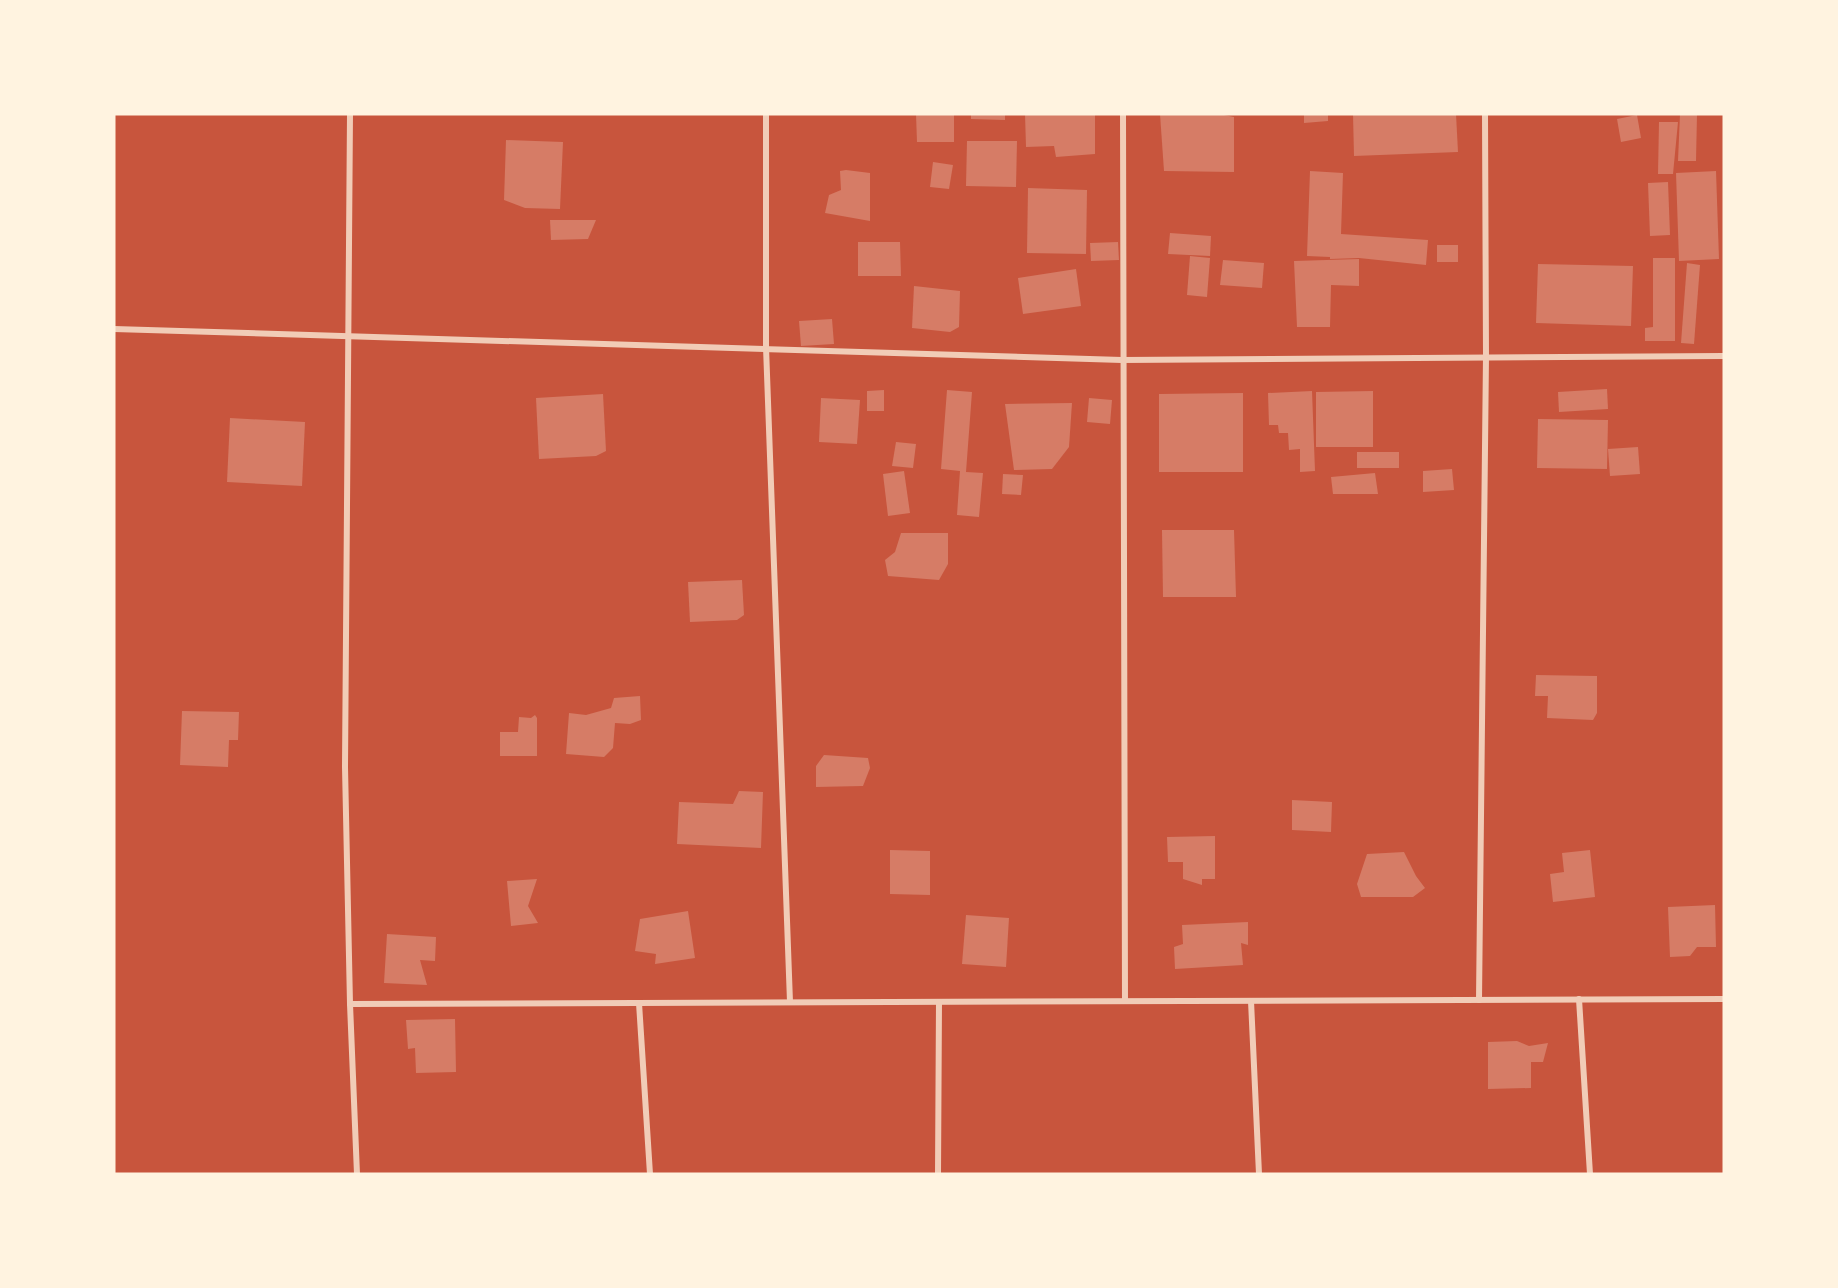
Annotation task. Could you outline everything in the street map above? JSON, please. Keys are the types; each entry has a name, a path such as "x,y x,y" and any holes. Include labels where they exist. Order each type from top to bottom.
{"street":[{"path":"350,114 345,767 350,1004 357,1174"},
{"path":"766,114 766,348 790,1002"},
{"path":"1123,114 1125,1001"},
{"path":"1479,1000 1486,356 1485,114"},
{"path":"114,329 1122,360 1724,356"},
{"path":"1579,999 1590,1174"},
{"path":"350,1004 1724,999"},
{"path":"1251,1000 1259,1174"},
{"path":"938,1174 939,1002"},
{"path":"639,1003 650,1174"}],"building":[{"path":"916,114 954,114 954,142 917,142"},
{"path":"971,114 1005,114 1005,120 971,119"},
{"path":"1025,114 1095,114 1095,154 1056,157 1054,146 1026,147"},
{"path":"1160,114 1219,114 1234,117 1234,172 1164,171"},
{"path":"1304,114 1328,114 1328,121 1304,123"},
{"path":"1353,114 1456,114 1458,152 1354,156"},
{"path":"1680,114 1697,114 1696,161 1678,161"},
{"path":"1637,115 1641,138 1621,142 1617,119"},
{"path":"1659,122 1678,122 1673,174 1658,174"},
{"path":"506,140 563,142 560,209 525,208 504,200"},
{"path":"967,141 1017,141 1016,187 966,186"},
{"path":"933,162 953,165 949,189 930,187"},
{"path":"840,171 870,173 870,221 825,213 829,195 841,190"},
{"path":"1310,171 1343,173 1341,234 1428,240 1426,265 1359,258 1330,259 1330,257 1307,256"},
{"path":"1716,171 1719,259 1679,261 1676,173"},
{"path":"1668,182 1670,235 1650,236 1648,183"},
{"path":"1028,188 1087,190 1086,254 1027,253"},
{"path":"550,220 596,220 588,239 551,240"},
{"path":"1170,233 1211,236 1210,256 1168,254"},
{"path":"858,242 900,242 901,276 858,276"},
{"path":"1118,242 1119,260 1091,261 1090,243"},
{"path":"1437,245 1458,245 1458,262 1437,262"},
{"path":"1190,256 1210,258 1207,297 1187,295"},
{"path":"1653,258 1675,258 1675,341 1645,341 1645,328 1653,327"},
{"path":"1359,259 1359,286 1331,285 1330,327 1297,327 1294,261"},
{"path":"1223,260 1264,263 1262,288 1220,285"},
{"path":"1687,263 1700,265 1694,344 1681,343"},
{"path":"1538,264 1633,266 1631,326 1536,323"},
{"path":"1076,269 1081,306 1023,314 1018,278"},
{"path":"914,286 960,291 959,327 950,332 912,328"},
{"path":"832,319 834,344 801,346 799,321"},
{"path":"1607,389 1608,409 1559,412 1558,392"},
{"path":"884,390 884,411 867,411 867,391"},
{"path":"947,390 972,392 966,472 983,473 979,517 957,515 960,471 941,469"},
{"path":"1312,391 1315,471 1300,472 1300,449 1289,450 1288,433 1279,433 1278,425 1269,425 1268,393"},
{"path":"1373,391 1373,447 1316,447 1316,392"},
{"path":"1243,393 1243,472 1159,472 1159,394"},
{"path":"603,394 606,451 596,456 539,459 536,398"},
{"path":"821,398 860,400 857,444 819,442"},
{"path":"1089,398 1112,400 1110,424 1087,422"},
{"path":"1072,403 1069,447 1052,469 1014,470 1005,404"},
{"path":"230,418 305,422 302,486 227,482"},
{"path":"1538,419 1608,420 1607,469 1537,468"},
{"path":"896,442 916,444 913,468 892,466"},
{"path":"1638,447 1640,474 1610,476 1608,449"},
{"path":"1357,452 1399,452 1399,468 1357,468"},
{"path":"1452,469 1454,490 1423,492 1423,471"},
{"path":"904,471 910,513 888,516 883,474"},
{"path":"1375,473 1378,494 1333,494 1331,477"},
{"path":"1003,474 1023,475 1021,495 1002,494"},
{"path":"1162,530 1234,530 1236,597 1163,597"},
{"path":"901,533 948,533 948,564 939,580 888,576 885,560 895,552"},
{"path":"742,580 744,615 737,620 690,622 688,582"},
{"path":"1536,675 1597,676 1597,713 1593,720 1547,718 1548,696 1535,696"},
{"path":"640,696 641,720 630,724 615,723 613,748 604,757 566,754 569,713 586,715 611,708 614,698"},
{"path":"182,711 239,712 238,740 229,740 228,767 180,765"},
{"path":"535,715 537,718 537,756 500,756 500,732 518,732 519,717 531,718"},
{"path":"824,755 868,758 870,768 863,786 816,787 816,766"},
{"path":"739,791 763,792 761,848 677,844 679,802 733,804"},
{"path":"1292,800 1332,802 1331,832 1292,830"},
{"path":"1215,836 1215,879 1202,879 1202,885 1183,879 1183,862 1168,862 1167,837"},
{"path":"890,850 930,851 930,895 890,894"},
{"path":"1590,850 1595,897 1553,902 1550,874 1564,872 1562,853"},
{"path":"1404,852 1425,888 1413,897 1361,897 1357,884 1367,854"},
{"path":"537,879 528,906 538,923 511,926 507,881"},
{"path":"1715,905 1716,947 1697,947 1690,956 1670,957 1668,907"},
{"path":"688,911 695,958 655,964 656,954 635,951 640,919"},
{"path":"966,915 1009,918 1006,967 962,964"},
{"path":"1248,922 1248,945 1241,943 1243,965 1175,969 1174,947 1183,944 1182,925"},
{"path":"387,934 436,937 435,961 420,960 427,985 384,983"},
{"path":"455,1019 456,1072 416,1073 415,1048 408,1049 406,1020"},
{"path":"1517,1041 1529,1046 1548,1043 1543,1062 1531,1062 1531,1088 1488,1089 1488,1042"}]}
